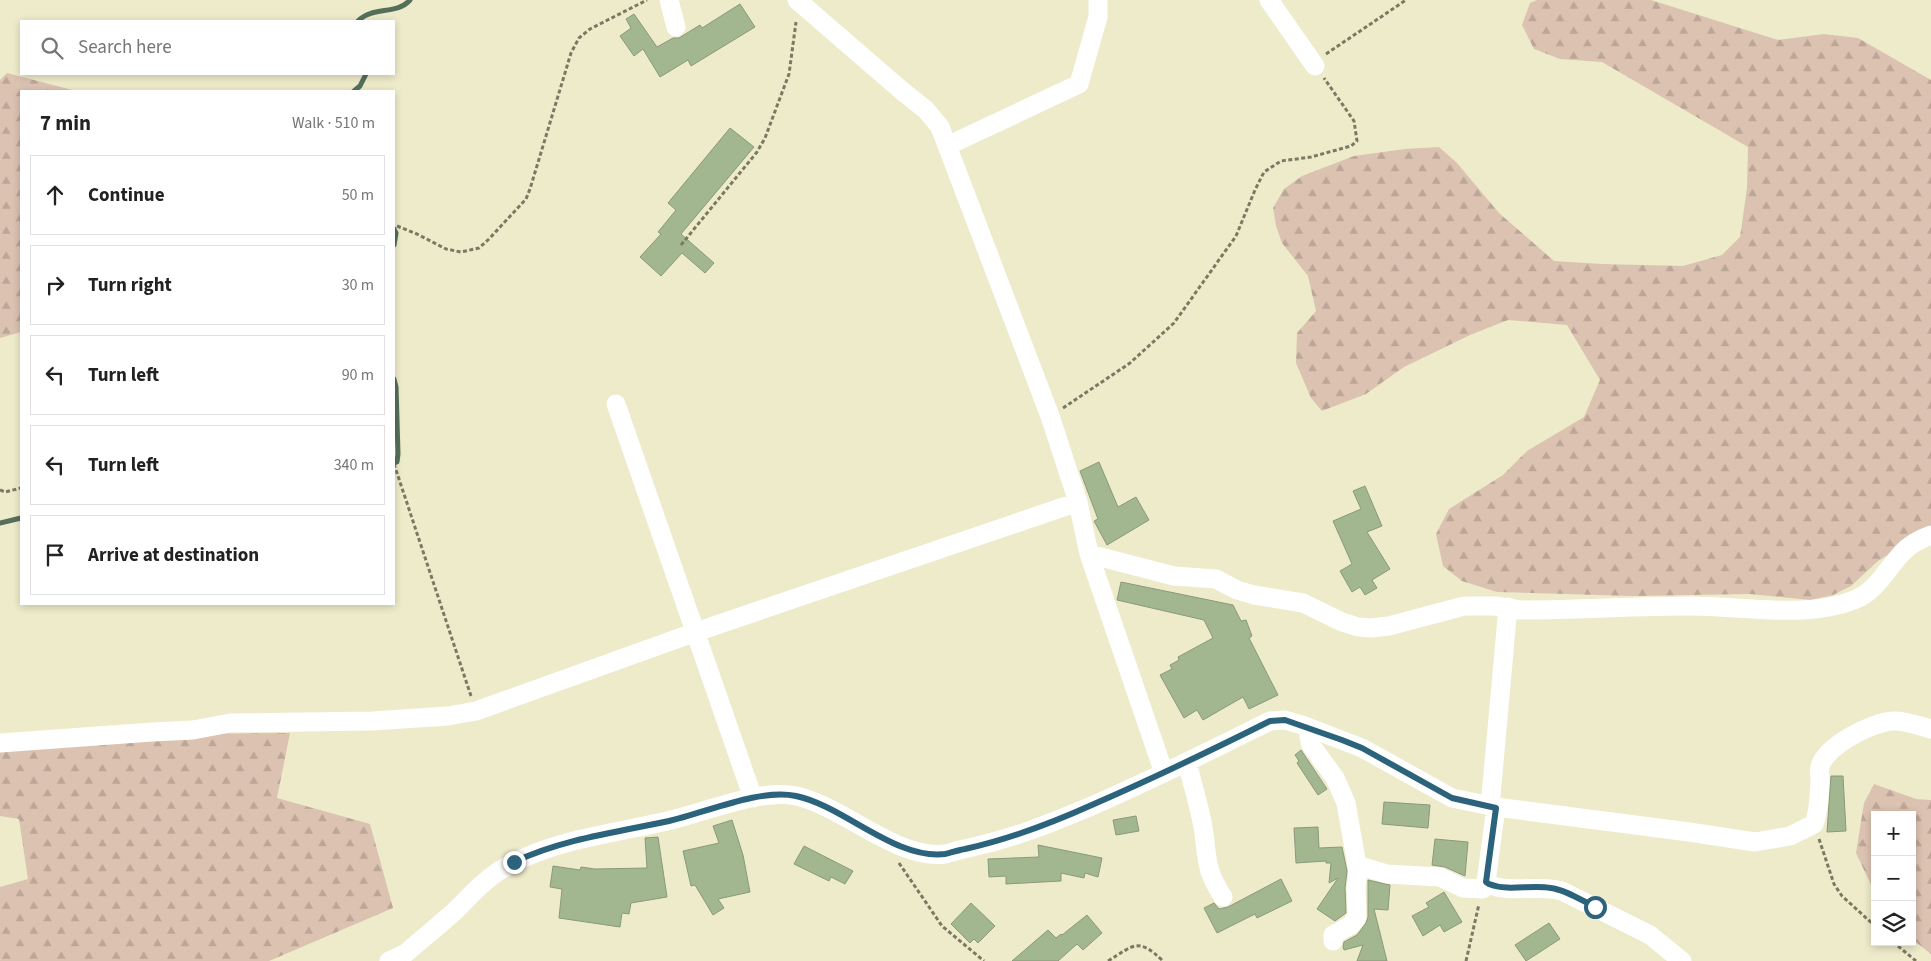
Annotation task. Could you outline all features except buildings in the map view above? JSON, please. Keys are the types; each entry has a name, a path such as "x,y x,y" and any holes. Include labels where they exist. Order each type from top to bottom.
{"street":[{"path":"669,0 676,27"},
{"path":"947,146 1079,84 1098,17 1098,0"},
{"path":"1269,0 1315,66"},
{"path":"798,1 900,90 926,110 940,127 1050,416 1078,502 1089,554 1164,773"},
{"path":"616,404 753,798"},
{"path":"0,743 193,730 238,722 372,720 448,716 476,711 696,632 1078,502"},
{"path":"1089,554 1174,576 1216,579 1237,590 1254,595 1303,603 1342,622 1358,627 1371,628 1389,626 1464,606 1479,604 1520,610 1692,606 1795,611 1821,608 1852,601 1868,594 1903,552 1916,542 1931,535"},
{"path":"1508,607 1486,882 1494,886 1517,889 1551,888 1562,891 1650,935 1682,961"},
{"path":"389,961 406,953 497,872 522,858 625,828 670,821 753,798 781,794 796,796 835,811 891,842 914,850 944,854 1023,834 1052,823 1164,773 1270,721 1285,720 1362,748 1452,798 1493,807 1754,842 1790,836 1814,824 1817,817 1819,768 1822,761 1839,743 1885,722 1900,721 1931,729"},
{"path":"1309,728 1311,744 1335,778 1343,794 1357,866 1357,917 1333,935 1332,941"},
{"path":"1187,762 1203,827 1204,849 1209,872 1224,897"},
{"path":"1357,866 1387,874 1440,877 1463,888 1483,889"}],"path":[{"path":"397,226 441,247 461,252 479,248 489,239 526,199 571,52 579,38 590,30 647,0"},
{"path":"1050,416 1130,362 1174,324 1236,236 1264,172 1280,161 1311,157 1351,146 1357,141 1354,121 1315,66 1322,58 1349,38 1406,0"},
{"path":"681,245 757,152 765,138 789,74 798,1"},
{"path":"395,467 476,711"},
{"path":"0,490 5,492 20,488"},
{"path":"1814,824 1834,884 1842,896 1871,922"},
{"path":"891,842 900,866 942,926 984,961"},
{"path":"1466,961 1483,889"},
{"path":"1108,961 1129,946 1135,945 1154,952 1163,961"},
{"path":"1898,946 1916,961"}],"green space":[{"path":"1537,0 1651,0 1778,40 1824,34 1858,38 1931,80 1931,533 1912,540 1878,561 1851,586 1833,595 1811,600 1750,594 1632,596 1497,592 1462,581 1443,566 1436,534 1449,509 1503,475 1527,451 1584,417 1600,380 1567,325 1508,320 1470,335 1404,367 1366,394 1322,411 1311,398 1296,363 1297,333 1316,311 1308,276 1282,243 1276,226 1273,208 1284,189 1302,176 1354,156 1405,149 1439,147 1457,163 1499,213 1554,261 1683,266 1722,255 1740,237 1747,188 1748,147 1602,62 1560,59 1534,49 1522,25 1530,3"},
{"path":"7,73 72,90 20,90 20,332 0,338 0,80"},
{"path":"290,733 277,798 370,824 393,908 269,961 0,961 0,887 28,879 19,819 0,816 0,736"},
{"path":"1874,784 1916,799 1931,800 1931,954 1916,942 1916,811 1871,811 1871,885 1856,853 1864,803"}],"waterway":[{"path":"359,20 370,14 398,8 410,0"},
{"path":"355,90 360,86 366,75"},
{"path":"395,231 395,239"},
{"path":"395,383 398,454 397,462 395,463"},
{"path":"0,523 20,518"}],"route":[{"path":"514,862 565,844 625,828 670,821 753,798 781,794 796,796 835,811 891,842 914,850 944,854 1023,834 1052,823 1164,773 1270,721 1285,720 1362,748 1452,798 1496,808 1486,882 1489,884 1517,889 1551,888 1562,891 1595,907"}]}
